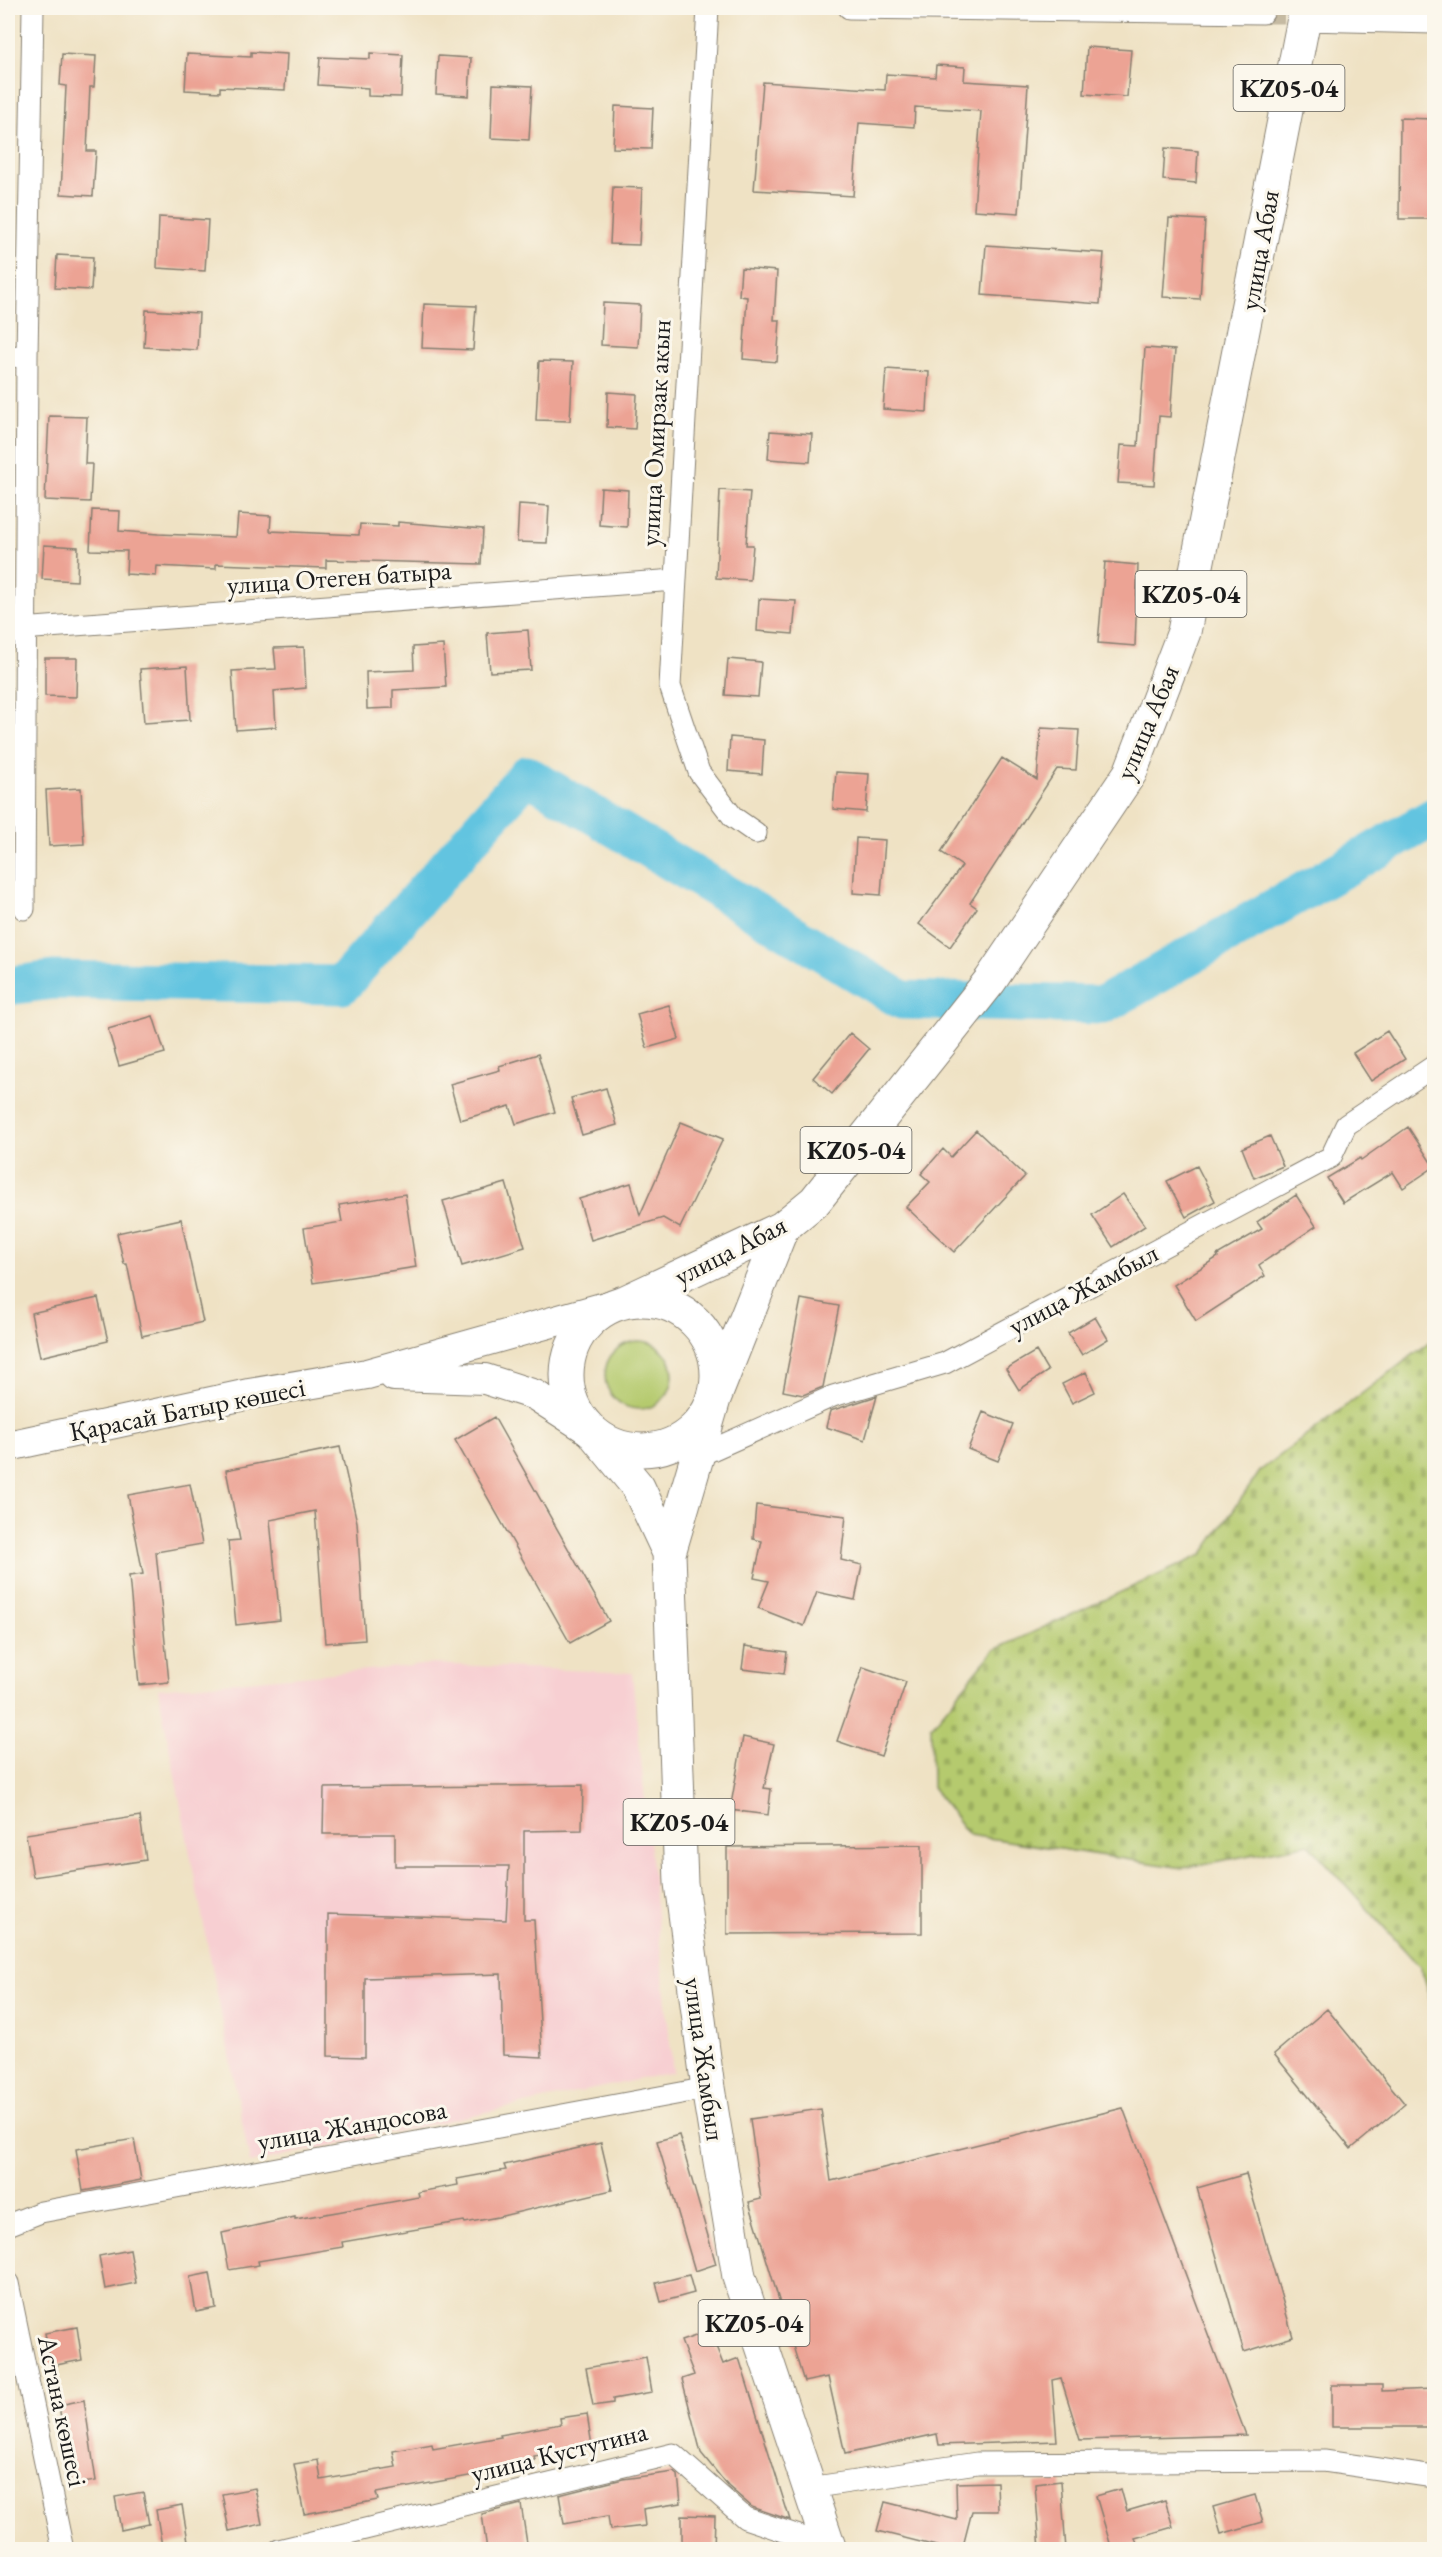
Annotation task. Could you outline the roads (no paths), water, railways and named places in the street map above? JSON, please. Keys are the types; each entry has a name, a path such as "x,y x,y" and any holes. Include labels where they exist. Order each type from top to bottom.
{"main road":[{"name":"KZ05-04","path":"1299,11 1434,17"},
{"name":"улица Абая","path":"627,1301 782,1228 815,1201 990,981 1130,773 1184,632 1299,11"},
{"name":"улица Жамбыл","path":"782,1228 714,1399 669,1554 681,1883 708,2088 739,2277 829,2548"},
{"name":"KZ05-04","path":"650,1300 672,1305 691,1317 706,1334 715,1355 718,1377 714,1399 702,1422 684,1438 661,1448 637,1451 613,1445 592,1432 577,1413 569,1391 567,1367 574,1344 587,1324 605,1309 627,1301 650,1300"},
{"path":"367,1374 627,1301"},
{"path":"367,1374 485,1379 535,1395 592,1432"},
{"name":"Қарасай Батыр көшесі","path":"8,1446 249,1394 367,1374"},
{"name":"улица Жамбыл","path":"592,1432 638,1487 669,1554"}],"street":[{"path":"24,909 17,629 17,357 33,8"},
{"name":"улица Омирзак акын","path":"708,8 670,686 699,772 733,817 756,833"},
{"path":"849,8 1263,13"},
{"name":"улица Отеген батыра","path":"17,629 675,580"},
{"name":"улица Жамбыл","path":"696,1457 833,1395 945,1363 1331,1157 1346,1125 1434,1066"},
{"name":"улица Жандосова","path":"8,2225 41,2212 708,2088"},
{"name":"Астана көшесі","path":"8,2283 63,2550"},
{"name":"улица Кустутина","path":"279,2550 673,2454 745,2518 829,2548"},
{"path":"809,2488 977,2463 1324,2461 1434,2477"}],"waterway":[{"path":"8,986 53,980 342,985 527,775 902,1000 1103,1005 1434,817"}],"tunnel":[{"path":"1263,13 1287,13"}]}
